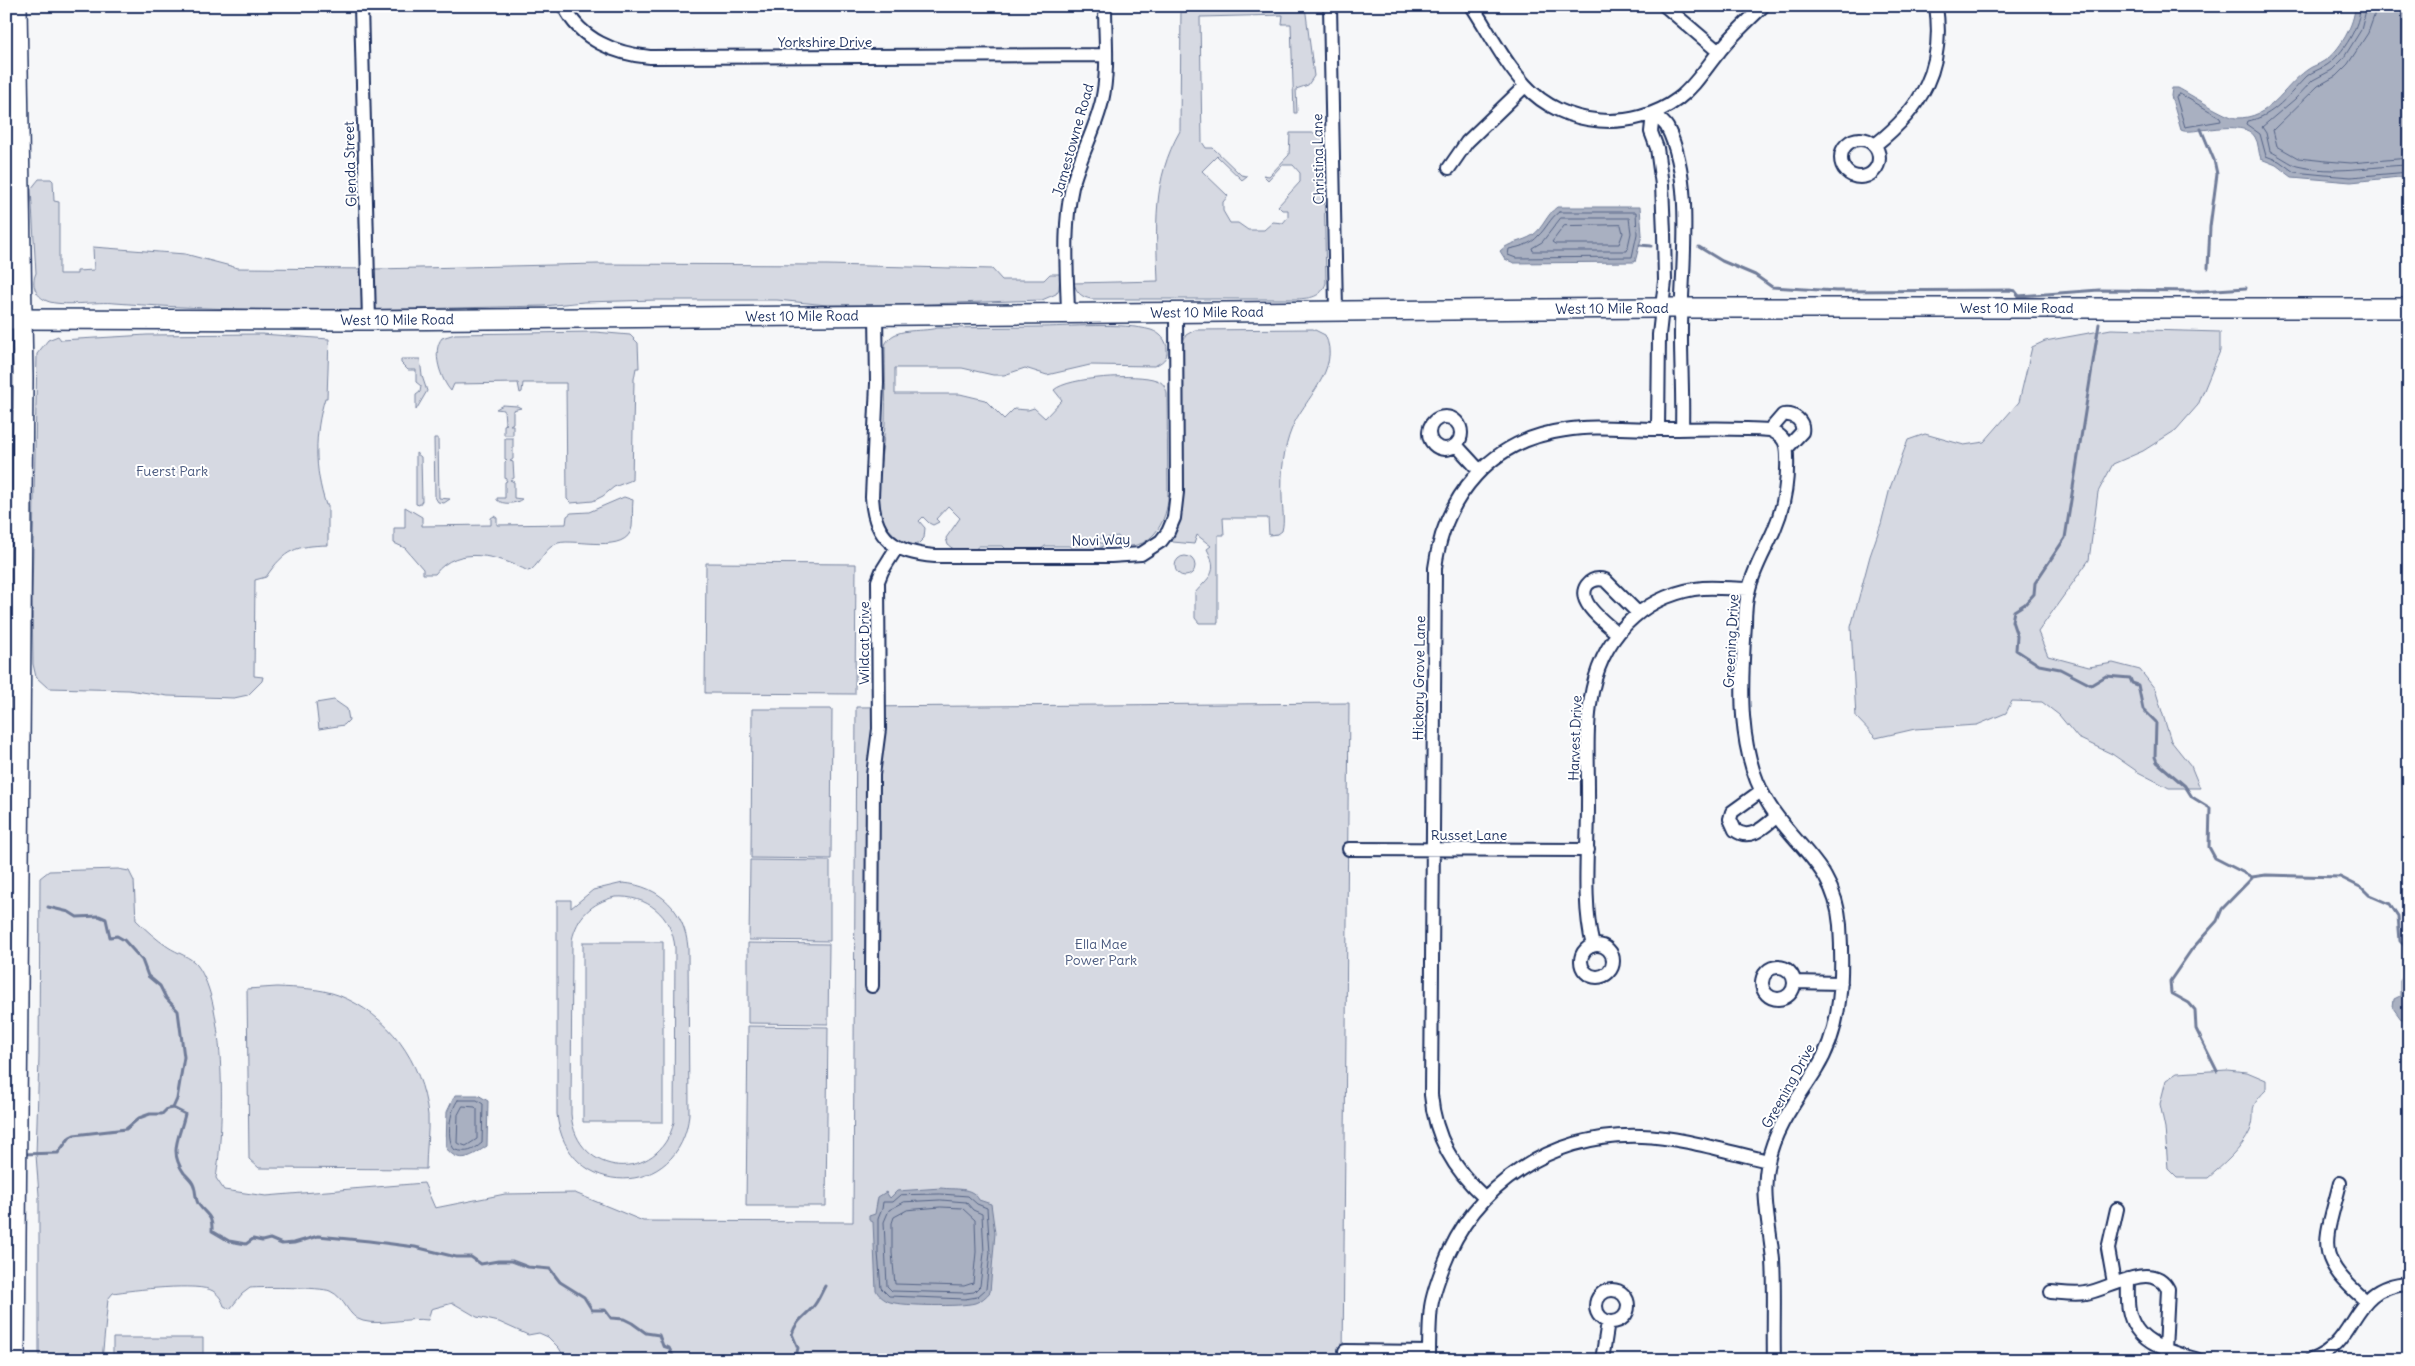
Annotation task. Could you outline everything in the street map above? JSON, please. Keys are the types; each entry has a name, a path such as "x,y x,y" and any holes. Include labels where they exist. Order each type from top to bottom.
{"main road":[{"path":"15,1360 11,1341 22,589 14,319 22,221 17,6"},
{"name":"West 10 Mile Road","path":"14,319 369,320 1662,308 2409,308"}],"street":[{"name":"Glenda Street","path":"362,6 369,320"},
{"name":"Yorkshire Drive","path":"564,6 583,31 604,46 618,52 650,57 1106,55"},
{"name":"Jamestowne Road","path":"1068,313 1067,242 1070,200 1078,168 1102,102 1106,55 1105,6"},
{"name":"Christina Lane","path":"1330,6 1336,310"},
{"path":"1472,6 1525,86 1554,107 1591,120 1608,121 1632,119 1653,114 1679,98 1694,84 1719,52 1763,6"},
{"path":"1665,6 1719,52"},
{"path":"1875,145 1908,114 1929,82 1937,44 1936,6"},
{"path":"1449,168 1468,142 1525,86"},
{"path":"1653,114 1652,132 1657,148 1662,185 1665,281 1659,371 1658,429"},
{"path":"1653,114 1666,126 1673,144 1683,193 1682,429"},
{"path":"1664,233 1684,233"},
{"name":"Novi Way","path":"897,547 920,555 935,556 1111,556 1141,554 1161,542 1174,518 1176,506 1176,312"},
{"path":"876,314 873,513 878,529 885,539 897,547"},
{"path":"1659,371 1683,371"},
{"path":"1783,415 1793,415 1802,423 1802,432 1784,443 1770,430 1783,415"},
{"name":"Hickory Grove Lane","path":"1484,1198 1464,1178 1450,1158 1439,1134 1432,1105 1432,850 1437,551 1455,503 1479,470 1518,444 1542,434 1578,428 1770,430"},
{"name":"Greening Drive","path":"1774,1360 1773,1263 1765,1198 1768,1160 1786,1115 1817,1069 1830,1040 1837,1014 1841,983 1840,925 1833,893 1815,859 1777,816 1761,791 1749,758 1744,726 1745,624 1748,590 1784,500 1784,443"},
{"path":"1456,445 1479,470"},
{"name":"Wildcat Drive","path":"872,986 873,776 879,729 878,581 882,570 897,547"},
{"path":"1616,633 1586,603 1584,595 1588,584 1596,579 1605,580 1638,613"},
{"name":"Harvest Drive","path":"1593,946 1590,934 1588,903 1590,700 1599,664 1616,633 1638,613 1654,602 1689,590 1703,588 1748,590"},
{"path":"1761,791 1732,812 1730,819 1734,830 1744,835 1751,834 1777,816"},
{"name":"Russet Lane","path":"1350,849 1588,850"},
{"path":"1794,982 1841,983"},
{"path":"1345,1351 1429,1356 1431,1306 1452,1243 1484,1198 1513,1173 1533,1160 1554,1150 1602,1138 1654,1137 1768,1160"},
{"path":"2340,1183 2327,1240 2328,1256 2335,1270 2366,1300"},
{"path":"2114,1283 2108,1249 2118,1209"},
{"path":"2052,1292 2087,1293 2128,1279 2153,1277 2166,1285 2168,1298 2165,1350"},
{"path":"2128,1279 2129,1310 2134,1325 2146,1340 2165,1350 2198,1360"},
{"path":"2311,1360 2325,1355 2341,1340 2366,1300 2376,1291 2388,1286 2409,1284"},
{"path":"1602,1360 1608,1322"},
{"path":"6,1360 15,1360"}],"green space":[{"path":"1181,6 1305,6 1314,76 1308,85 1296,89 1297,113 1294,113 1291,24 1282,24 1283,15 1200,17 1202,142 1206,148 1213,148 1241,175 1247,176 1242,180 1217,156 1202,171 1228,196 1223,202 1223,211 1230,223 1238,223 1248,230 1264,230 1273,222 1283,223 1288,217 1288,210 1282,210 1278,206 1300,182 1300,173 1293,165 1282,165 1268,180 1263,175 1269,176 1289,155 1290,133 1315,133 1323,137 1326,283 1321,292 1314,296 1297,299 1091,299 1084,297 1076,289 1074,283 1158,281 1157,223 1160,186 1164,168 1180,131"},
{"path":"39,179 51,179 53,181 54,201 59,202 59,274 77,274 77,271 94,270 93,247 185,254 238,268 375,269 598,264 828,265 992,269 1002,280 1044,280 1050,274 1060,274 1059,289 1056,294 1042,300 898,305 827,305 777,300 657,300 584,302 544,306 276,310 108,303 53,303 43,299 37,293 34,285 36,273 31,189"},
{"path":"1126,326 1151,330 1160,335 1164,340 1167,346 1167,353 1163,360 1154,366 1090,365 1047,375 1025,368 1004,375 993,375 962,368 895,368 895,394 960,394 985,400 1004,419 1014,409 1028,410 1034,408 1045,418 1062,400 1054,390 1073,382 1088,379 1134,377 1161,382 1167,394 1168,501 1160,526 1149,539 1134,546 1125,546 1118,536 1093,540 1104,544 1096,550 1074,550 1069,546 1045,546 1040,550 1007,550 1003,546 979,546 974,550 955,550 948,545 946,538 960,518 948,506 936,519 939,522 933,525 923,517 919,521 925,528 924,538 918,544 907,545 886,526 880,506 879,482 885,422 885,345 894,335 907,331 937,328"},
{"path":"1313,329 1325,335 1329,348 1329,360 1319,384 1297,417 1286,445 1282,479 1282,531 1278,534 1269,535 1268,518 1223,518 1224,535 1218,535 1218,623 1199,623 1195,618 1195,593 1211,574 1211,557 1207,549 1211,546 1197,535 1194,544 1173,542 1170,539 1181,345 1186,335 1195,330"},
{"path":"2111,329 2220,332 2220,351 2198,405 2176,430 2143,451 2113,464 2098,492 2089,560 2038,632 2048,656 2089,667 2113,663 2140,670 2155,689 2171,741 2191,766 2200,788 2169,788 2138,772 2112,754 2078,738 2059,715 2042,702 2012,701 2006,713 1977,725 1915,729 1876,738 1856,717 1851,627 1890,488 1908,440 1925,434 1964,445 1984,442 2019,402 2032,347 2045,341"},
{"path":"595,332 630,335 638,343 639,368 636,368 634,379 632,480 614,487 593,501 571,503 567,499 566,383 523,383 522,392 520,393 518,383 454,384 451,391 441,373 437,350 442,338 455,334"},
{"name":"Fuerst Park","path":"262,334 329,339 327,398 325,398 321,411 317,438 319,478 326,505 328,505 328,545 307,546 292,551 279,560 266,577 255,580 254,676 263,677 262,681 248,695 234,698 168,696 129,690 48,688 36,677 33,664 32,596 37,354 48,340 58,336 61,340 147,335"},
{"path":"401,359 420,359 422,376 427,391 416,410 416,395 420,392 421,386 416,382 416,370 408,370 401,363"},
{"path":"503,405 521,408 513,410 513,423 510,425 513,425 513,435 504,435 504,425 507,424 505,423 504,410 496,409"},
{"path":"434,438 438,438 439,498 450,499 444,503 438,502 435,497"},
{"path":"505,438 513,438 513,459 510,461 513,462 514,478 510,480 514,482 514,498 522,499 509,503 497,500 497,498 505,498 505,482 507,481 505,478 505,462 507,460 505,459"},
{"path":"416,453 421,457 422,501 419,505 416,504"},
{"path":"624,497 633,500 632,527 628,536 621,541 611,543 558,543 549,548 534,567 528,571 492,557 467,556 455,559 444,565 435,574 423,574 423,569 405,548 394,543 394,528 405,528 405,507 422,517 422,526 491,525 491,518 494,516 497,518 497,525 566,524 567,516 571,513 589,512"},
{"path":"1185,556 1192,559 1195,566 1192,573 1185,576 1178,573 1175,566 1178,559"},
{"path":"706,563 856,564 855,694 705,693"},
{"path":"334,700 347,709 349,720 344,725 319,729 316,703"},
{"name":"Ella Mae Power Park","path":"1349,703 1343,1360 566,1360 559,1348 548,1337 539,1333 528,1335 499,1322 477,1317 453,1303 431,1309 428,1320 370,1322 353,1316 340,1298 330,1291 291,1288 250,1288 242,1294 230,1309 224,1306 220,1298 213,1291 205,1288 180,1287 113,1293 108,1299 102,1360 39,1360 39,1195 36,1155 39,1057 40,878 49,871 118,869 129,871 134,881 136,920 164,944 197,965 207,983 214,1008 221,1068 221,1130 216,1178 224,1190 266,1196 424,1183 435,1208 505,1194 575,1193 643,1221 853,1222 856,707"},
{"path":"752,709 832,709 831,859 751,858"},
{"path":"750,860 830,861 830,941 749,940"},
{"path":"623,883 648,889 659,895 676,912 686,935 688,948 689,1114 682,1142 667,1163 646,1175 623,1179 600,1175 580,1163 565,1143 557,1114 557,900 571,900 571,908 593,890","holes":["615,897 637,899 656,909 669,926 673,936 675,948 674,1122 665,1142 652,1156 636,1164 619,1165 602,1161 587,1151 576,1135 571,1114 572,940 577,924 592,907"]},
{"path":"583,942 663,942 663,1122 583,1122"},
{"path":"748,943 829,944 828,1024 748,1023"},
{"path":"277,987 316,990 338,995 373,1015 400,1042 419,1076 425,1095 428,1115 426,1169 259,1168 249,1159 247,989"},
{"path":"748,1026 828,1027 826,1206 746,1206"},
{"path":"2227,1070 2247,1072 2266,1080 2266,1090 2254,1107 2252,1124 2247,1138 2226,1162 2208,1178 2177,1178 2168,1169 2165,1128 2160,1104 2166,1080 2177,1073"},
{"path":"113,1338 203,1338 203,1360 113,1360"}],"water":[{"path":"2355,6 2409,6 2409,176 2351,182 2292,177 2276,165 2261,159 2256,139 2249,131 2240,128 2181,130 2171,96 2172,88 2178,88 2231,117 2248,117 2258,113 2275,101 2307,70 2330,57 2349,29"},
{"path":"1557,207 1640,207 1642,235 1635,262 1514,263 1505,259 1500,251 1533,235"},
{"path":"2409,967 2409,1018 2401,1019 2393,1008 2394,999 2400,996 2400,981"},
{"path":"455,1095 478,1095 488,1101 487,1146 477,1153 461,1158 456,1157 446,1148 447,1112"},
{"path":"941,1188 972,1192 979,1200 991,1204 995,1233 990,1292 979,1301 968,1304 919,1305 897,1303 883,1299 876,1290 873,1222 869,1220 869,1216 875,1214 878,1197 886,1192 890,1198 897,1191"}],"waterway":[{"path":"2201,129 2214,160 2217,174 2210,227 2208,268"},
{"path":"1640,245 1651,246"},
{"path":"1699,247 1722,261 1755,275 1772,287 1836,291 2010,290 2015,291 2019,296 2099,290 2201,291 2246,288"},
{"path":"2099,324 2065,538 2035,583 2034,594 2025,604 2014,611 2012,621 2017,636 2016,650 2039,665 2060,669 2091,685 2106,676 2130,678 2132,683 2138,685 2143,709 2156,722 2155,757 2157,762 2185,786 2192,797 2210,808 2209,847 2215,858 2252,877 2266,875 2340,877 2362,888 2369,895 2390,904 2398,916 2400,941 2409,950"},
{"path":"2217,1071 2196,1029 2195,1010 2189,1003 2171,993 2170,981 2192,949 2217,921 2222,909 2253,877"},
{"path":"48,907 69,912 77,917 99,916 106,919 110,937 117,936 124,940 142,960 148,976 160,986 166,998 178,1011 184,1057 177,1099 173,1108"},
{"path":"173,1108 185,1114 176,1151 179,1165 194,1185 197,1202 210,1218 212,1231 229,1241 246,1244 253,1239 262,1241 270,1239 282,1244 294,1243 318,1236 415,1247 456,1257 471,1257 481,1264 512,1261 528,1267 550,1269 560,1282 584,1297 592,1310 605,1310 611,1318 624,1319 646,1333 659,1335 663,1346 669,1348 675,1360"},
{"path":"22,1154 58,1153 70,1137 74,1135 126,1129 139,1118 150,1114 162,1114 167,1109 173,1108"},
{"path":"795,1360 798,1348 792,1334 798,1322 816,1303 825,1286"}]}
